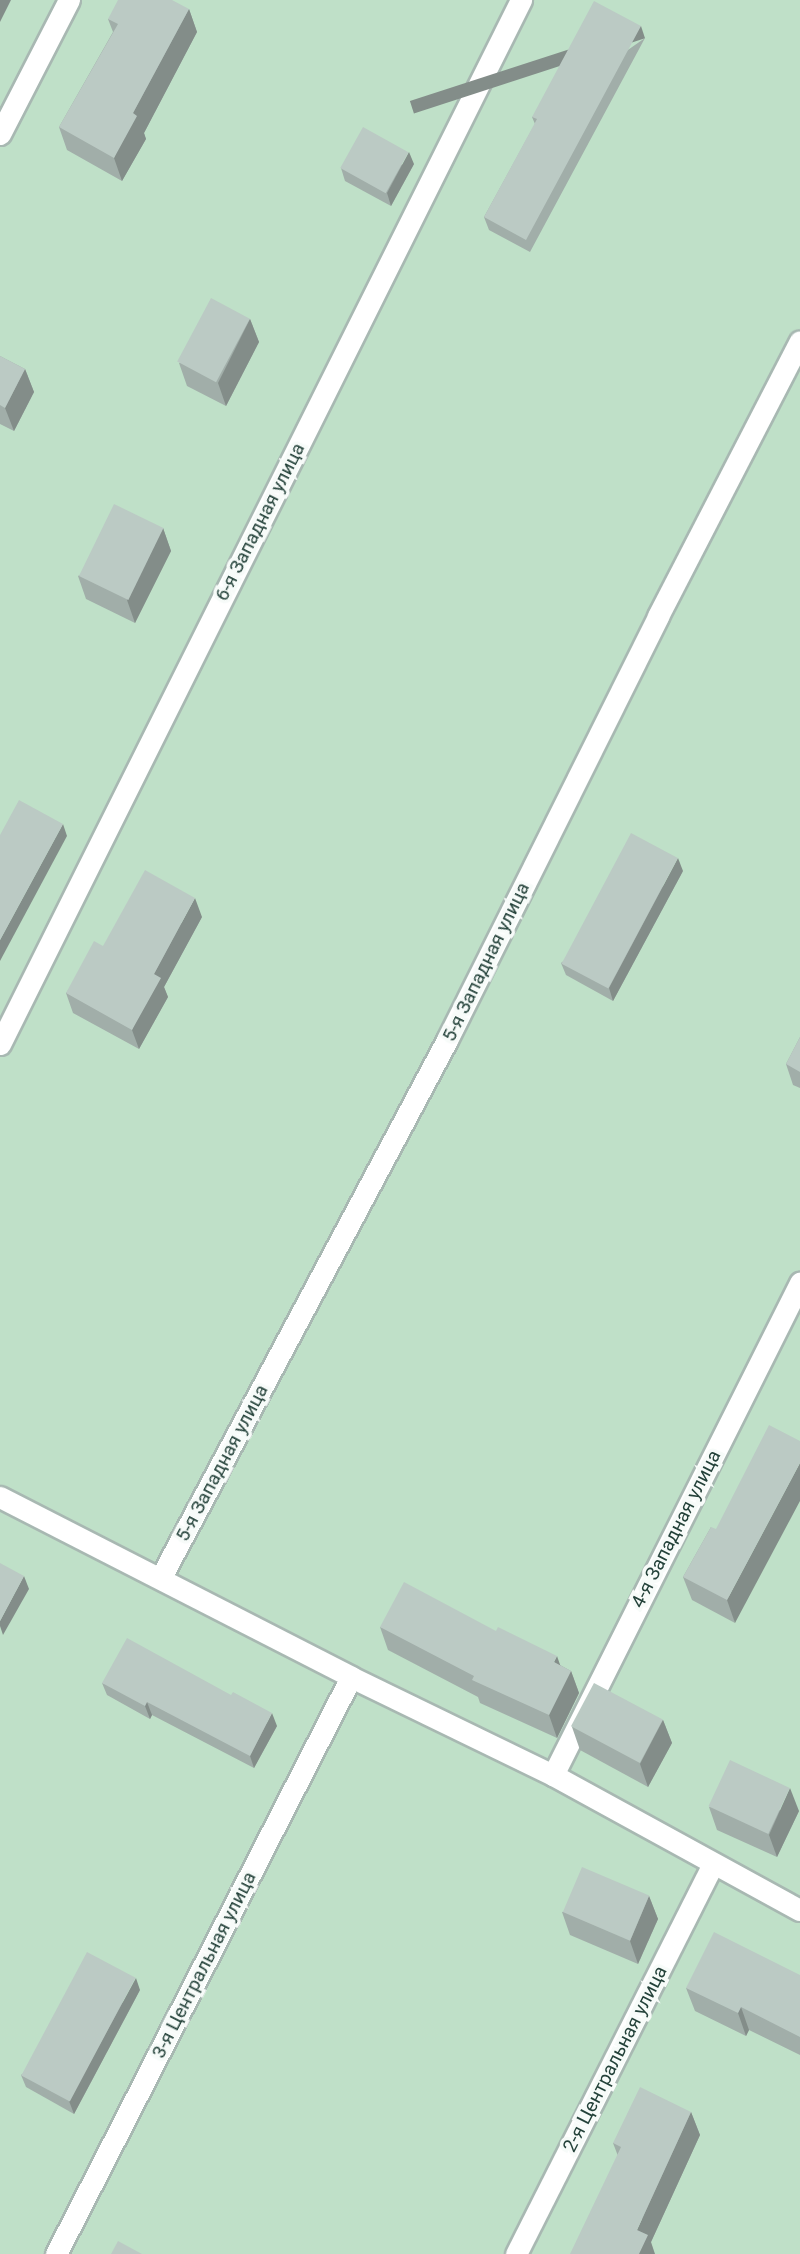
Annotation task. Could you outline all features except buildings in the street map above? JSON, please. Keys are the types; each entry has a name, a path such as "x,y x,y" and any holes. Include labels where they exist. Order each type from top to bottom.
{"street":[{"path":"0,134 68,0"},
{"name":"6-я Западная улица","path":"0,1044 521,0"},
{"name":"5-я Западная улица","path":"161,1577 447,1040 658,616 800,341"},
{"name":"4-я Западная улица","path":"552,1774 800,1283"},
{"path":"0,1497 351,1676 552,1774 800,1909"},
{"name":"3-я Центральная улица","path":"56,2254 351,1676"},
{"name":"2-я Центральная улица","path":"516,2254 713,1864"}],"green space":[{"path":"0,0 800,0 800,2254 0,2254"}]}
